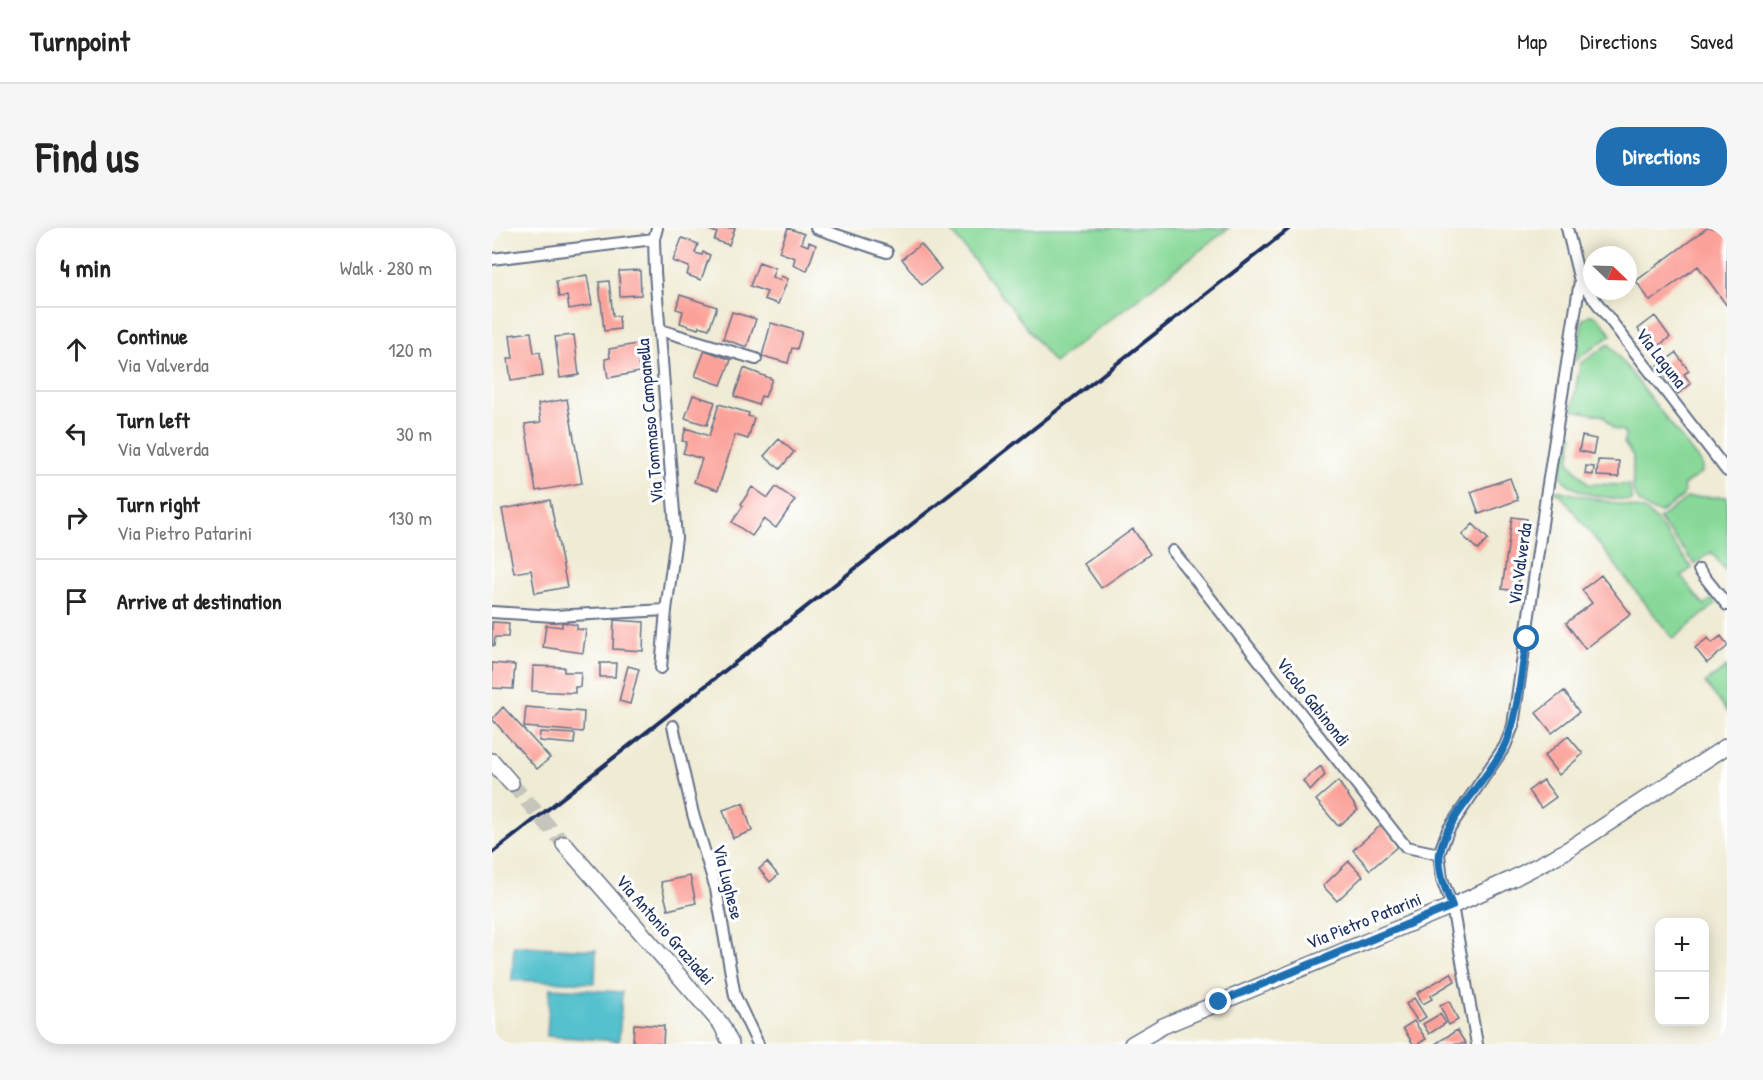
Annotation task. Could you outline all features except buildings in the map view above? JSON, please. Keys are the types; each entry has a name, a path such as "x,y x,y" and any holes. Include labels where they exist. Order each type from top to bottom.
{"main road":[{"name":"Via Pietro Patarini","path":"1132,1044 1163,1026 1512,879 1564,852 1727,746"},
{"path":"492,761 511,783"},
{"name":"Via Antonio Graziadei","path":"564,844 720,1024 731,1044"}],"street":[{"path":"816,228 887,252"},
{"name":"Via Laguna","path":"1567,228 1580,281 1727,471"},
{"path":"492,259 656,233"},
{"name":"Via Tommaso Campanella","path":"656,233 660,330 676,538 661,668"},
{"name":"Via Valverda","path":"1439,854 1448,830 1505,746 1513,726 1580,281"},
{"path":"660,330 756,359"},
{"name":"Vicolo Gabinondi","path":"1173,551 1406,847 1439,854"},
{"path":"1699,570 1727,605"},
{"path":"492,612 553,616 666,610"},
{"name":"Via Lughese","path":"672,726 693,814 716,889 735,996 758,1044"},
{"path":"1439,854 1442,879 1452,906 1477,1044"}],"green space":[{"path":"949,228 1229,228 1054,363"},
{"path":"1589,315 1599,319 1611,335 1575,361 1583,320"},
{"path":"1609,344 1702,465 1702,472 1683,486 1682,497 1660,513 1650,510 1639,502 1633,491 1633,456 1624,443 1623,431 1613,429 1604,416 1572,410 1580,364"},
{"path":"1569,434 1573,435 1569,462 1588,484 1629,485 1632,501 1583,492 1561,477"},
{"path":"1556,490 1644,510 1655,519 1692,568 1681,576 1704,605 1712,599 1716,604 1673,639 1560,494 1555,493"},
{"path":"1727,497 1727,572 1711,552 1695,564 1659,519 1687,498"},
{"path":"1727,667 1727,711 1705,683"}],"water":[{"path":"514,946 596,950 595,983 512,980"},
{"path":"550,988 622,992 619,1041 547,1036"}],"tunnel":[{"path":"511,783 564,844"}],"railway":[{"path":"492,853 1290,228"}],"route":[{"path":"1219,1002 1452,906 1442,879 1439,854 1448,830 1505,746 1513,726 1527,639"}]}
